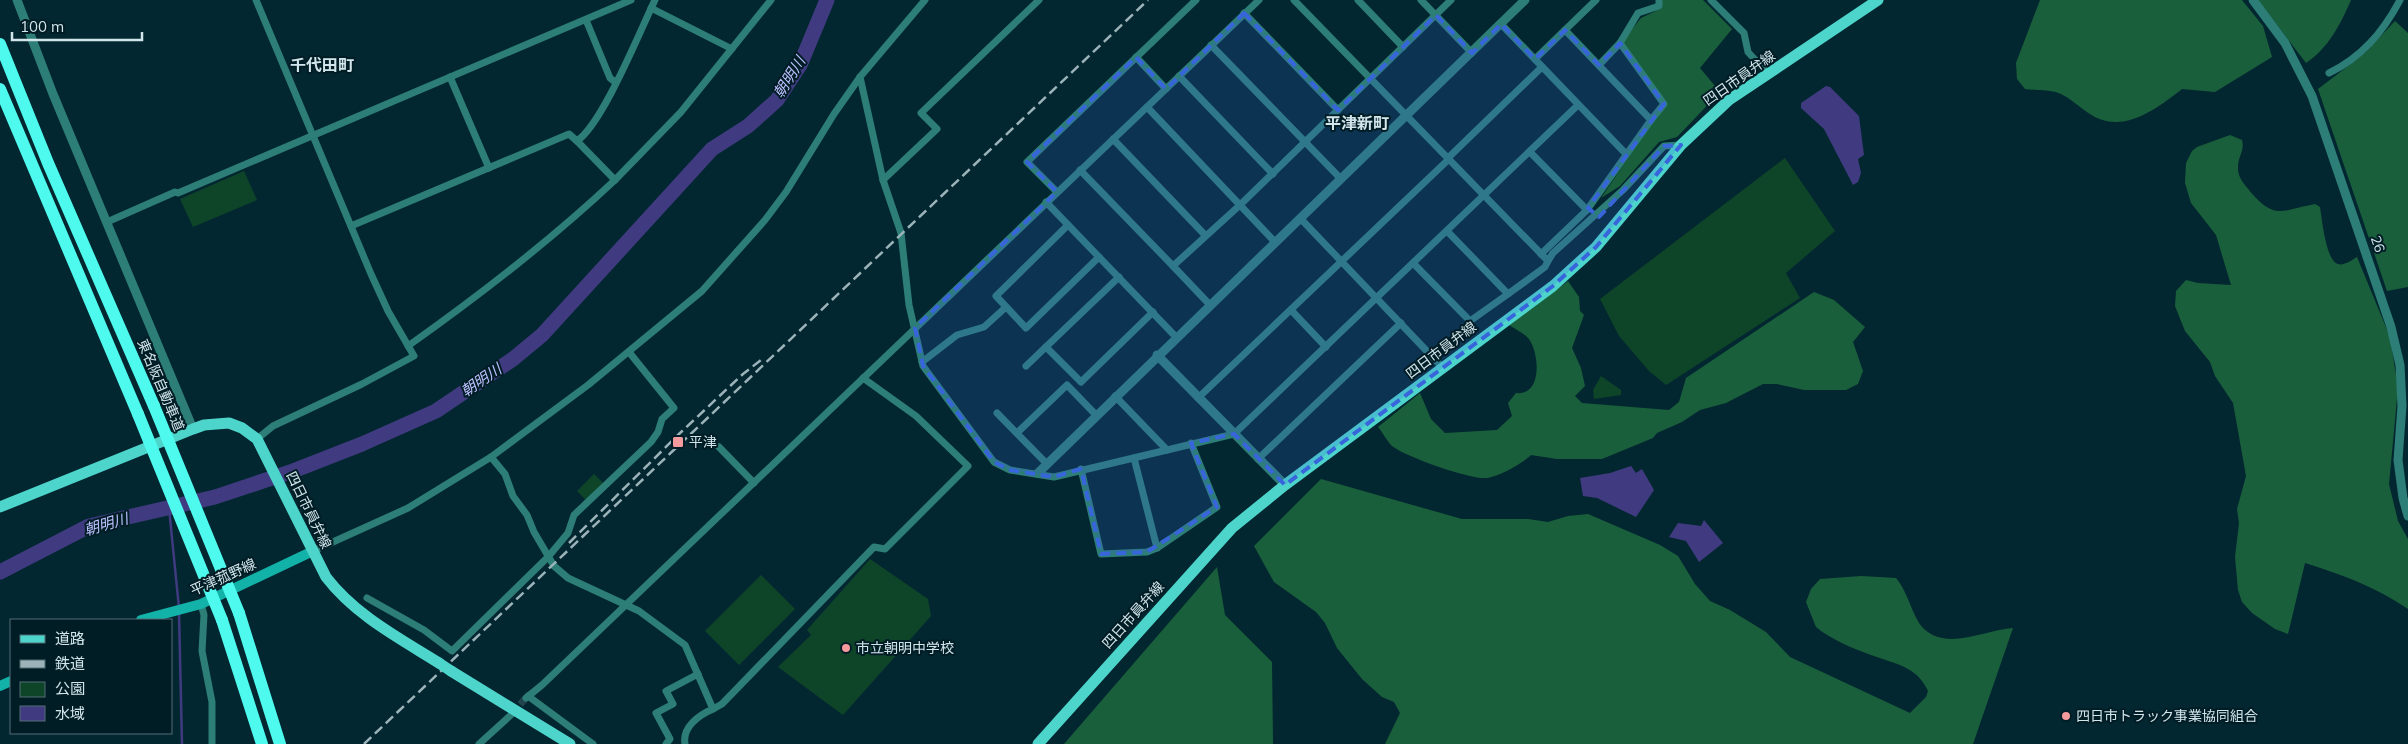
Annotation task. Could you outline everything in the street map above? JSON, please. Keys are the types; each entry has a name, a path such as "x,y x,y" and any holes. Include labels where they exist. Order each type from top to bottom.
{"highway":[{"name":"東名阪自動車道","path":"0,44 48,163 154,406 238,613 280,744"},
{"path":"0,89 138,414 222,620 262,744"}],"main road":[{"name":"四日市員弁線","path":"1038,744 1232,528 1284,485 1553,286 1596,247 1681,145 1729,100 1770,75 1878,0"},
{"name":"四日市員弁線","path":"0,507 204,425 230,423 242,428 257,439 326,577 339,594 373,621 438,664 570,744"},
{"name":"平津菰野線","path":"144,619 201,604 310,546"}],"street":[{"path":"17,0 53,94 194,429"},
{"path":"256,0 388,311 414,356 362,384 272,426 257,439"},
{"path":"107,222 631,0"},
{"path":"577,141 589,130 599,116 655,0"},
{"path":"408,346 473,300 571,222 615,180 681,112 770,0"},
{"path":"310,546 408,508 491,457 629,352 702,291 765,220 791,184 834,114 860,77 925,0"},
{"path":"883,180 936,129 922,113 1039,0"},
{"path":"1057,192 1027,162 1196,0"},
{"path":"1294,0 1548,261"},
{"path":"1358,0 1404,47"},
{"path":"1421,0 1472,53"},
{"path":"1173,266 1240,205 1451,0"},
{"path":"1038,473 1157,355 1526,0"},
{"path":"1534,59 1596,0"},
{"path":"1599,65 1620,43 1638,13 1659,6 1658,0"},
{"path":"1711,0 1744,33 1748,52 1770,75"},
{"name":"26","path":"2253,0 2285,44 2312,96 2394,336 2400,365 2402,406 2398,460 2403,498 2408,516"},
{"path":"2329,73 2344,66 2380,34 2400,0"},
{"path":"593,744 527,697 542,685 1180,76 1254,2"},
{"path":"651,8 732,48"},
{"path":"1244,14 1338,110"},
{"path":"586,20 610,78 615,82"},
{"path":"1501,24 1626,154"},
{"path":"1565,30 1651,120"},
{"path":"1541,254 1587,210 1664,104 1620,43"},
{"path":"1211,45 1341,179"},
{"path":"1136,57 1166,89"},
{"path":"1198,398 1342,262 1542,67"},
{"path":"1180,76 1272,174"},
{"path":"450,77 489,168"},
{"path":"860,77 883,180 901,233 909,305 922,362 931,379 994,462 1010,470 1054,477 1234,434 1448,232 1578,105"},
{"path":"1147,106 1275,242"},
{"path":"351,226 569,134 615,180"},
{"path":"1113,139 1206,235"},
{"path":"1414,264 1470,321 1545,267 1553,253 1623,190 1664,146 1681,145"},
{"path":"1530,152 1587,210"},
{"path":"1080,170 1210,305"},
{"path":"1046,202 1176,337"},
{"path":"1300,218 1443,368"},
{"path":"1068,225 996,296 1026,328 1098,258"},
{"path":"1448,232 1508,294"},
{"path":"1026,366 1118,277"},
{"path":"922,362 957,335 984,327 1006,307"},
{"path":"1291,310 1326,347"},
{"path":"1046,347 1081,382 1152,312"},
{"path":"1258,459 1401,323"},
{"path":"367,598 424,630 452,651 548,557 568,533 574,515 651,442 658,432 662,419 674,408 629,352"},
{"path":"1157,355 1284,485"},
{"path":"685,744 684,736 700,715 722,704 798,628 874,547 884,549 968,466 916,416 863,378"},
{"path":"1017,433 1067,385 1096,415"},
{"path":"1115,396 1167,450"},
{"path":"997,412 1046,463"},
{"path":"1081,470 1101,554 1147,552 1157,548 1217,507 1191,443"},
{"path":"719,447 754,483"},
{"path":"491,457 505,474 513,496 527,515 534,532 554,566 568,578 654,619 685,645 713,709"},
{"path":"1134,458 1157,548"},
{"path":"201,604 204,615 202,651 212,702 212,744"},
{"path":"666,744 670,739 656,714 673,704 666,691 698,674"},
{"path":"479,744 512,714"}],"highlighted area":[{"path":"1244,13 1338,110 1436,15 1472,53 1501,24 1535,59 1565,30 1599,65 1620,43 1664,104 1588,208 1599,217 1664,146 1681,145 1596,247 1553,286 1285,485 1234,434 1191,443 1217,507 1147,552 1101,554 1081,469 1054,477 1010,470 994,462 923,366 915,328 1057,192 1027,162 1136,57 1166,89"}],"green space":[{"path":"1661,0 1703,0 1732,29 1700,68 1720,92 1677,137 1659,142 1620,186 1601,198 1665,104 1621,43 1641,18 1662,8"},
{"path":"2040,0 2242,0 2263,26 2272,57 2215,92 2182,89 2142,116 2118,122 2107,121 2095,117 2056,92 2025,89 2017,79 2016,63"},
{"path":"2258,0 2351,0 2333,35 2321,50 2306,63"},
{"path":"2395,21 2408,33 2408,287 2387,291 2318,89 2365,53"},
{"path":"2230,135 2242,140 2243,147 2238,167 2240,177 2249,190 2265,206 2278,211 2315,204 2320,207 2330,256 2338,264 2343,264 2357,257 2390,337 2398,388 2389,484 2398,521 2408,539 2408,609 2384,594 2359,582 2305,563 2288,634 2275,629 2252,613 2242,602 2238,590 2235,557 2239,523 2237,509 2246,476 2233,403 2215,376 2210,362 2185,331 2175,306 2176,291 2186,280 2198,283 2231,285 2216,235 2191,203 2185,183 2186,163 2192,151 2197,147"},
{"path":"1785,158 1835,231 1786,273 1800,298 1666,385 1649,371 1619,336 1600,299"},
{"path":"244,171 257,200 193,227 180,199"},
{"path":"1568,281 1579,297 1580,311 1584,315 1572,348 1581,368 1585,386 1575,396 1582,403 1669,410 1679,402 1686,378 1814,292 1834,300 1865,327 1853,342 1863,371 1858,384 1846,390 1804,390 1777,384 1763,384 1726,403 1700,410 1682,422 1657,433 1653,438 1602,459 1557,459 1531,455 1510,469 1487,478 1479,478 1439,467 1399,451 1388,442 1378,427 1420,393 1431,419 1445,433 1497,430 1512,416 1508,403 1516,393 1524,392 1531,388 1536,373 1537,364 1533,346 1529,339 1509,325"},
{"path":"1601,376 1621,390 1621,395 1594,399 1593,390"},
{"path":"594,474 603,483 586,500 577,491"},
{"path":"1321,479 1462,519 1528,519 1548,522 1568,516 1588,514 1660,545 1678,556 1695,584 1710,601 1730,610 1766,632 1790,657 1910,713 1926,697 1928,691 1918,676 1904,667 1842,643 1816,627 1806,602 1811,589 1820,579 1861,576 1896,578 1903,588 1919,623 1928,632 1939,637 1951,639 1964,638 2013,628 1973,744 1385,744 1400,713 1394,702 1382,697 1362,679 1337,648 1325,623 1316,612 1274,582 1254,546"},
{"path":"870,559 928,599 931,616 843,715 778,667 811,635 807,630"},
{"path":"1217,567 1225,615 1272,662 1273,744 1064,744"},
{"path":"761,575 795,609 739,665 705,631"}],"water":[{"path":"1826,86 1830,87 1859,116 1864,155 1858,159 1861,173 1858,182 1853,185 1824,129 1801,108 1801,103"},
{"path":"1631,466 1636,473 1642,469 1654,490 1636,517 1597,498 1583,496 1580,478 1610,473"},
{"path":"1704,520 1723,543 1699,562 1686,541 1669,537 1678,523 1701,526"}],"waterway":[{"name":"朝明川","path":"0,572 89,526 215,497 293,471 362,444 436,411 513,359 542,335 712,149 748,126 777,100 800,65 827,0"},
{"path":"169,508 179,608"},
{"path":"179,613 182,744"}],"tunnel":[{"path":"513,712 526,698"}],"railway":[{"path":"364,744 1148,0"},
{"path":"569,543 679,434 743,374 761,360"}],"place":[{"name":"平津","path":"678,442"},
{"name":"市立朝明中学校","path":"846,648"},
{"name":"四日市トラック事業協同組合","path":"2066,716"}],"district":[{"name":"千代田町","path":"322,65"},
{"name":"平津新町","path":"1357,123"}]}
